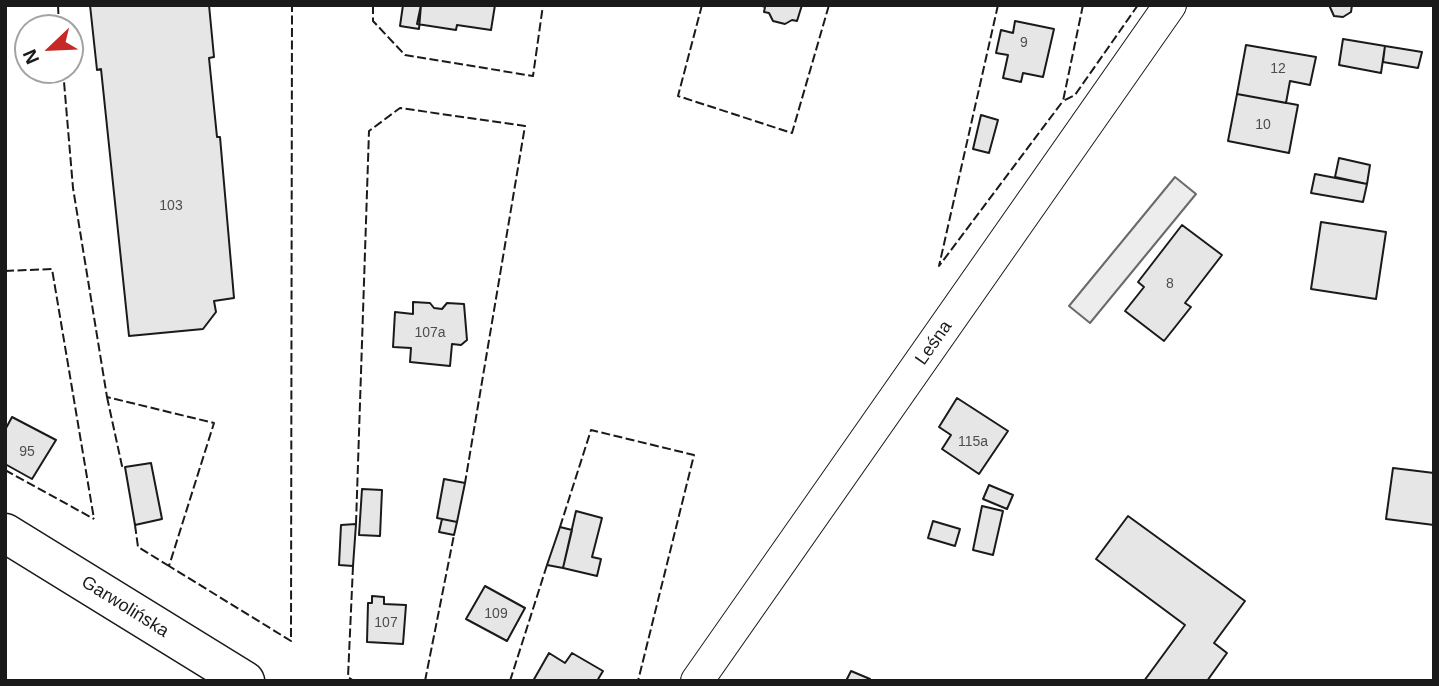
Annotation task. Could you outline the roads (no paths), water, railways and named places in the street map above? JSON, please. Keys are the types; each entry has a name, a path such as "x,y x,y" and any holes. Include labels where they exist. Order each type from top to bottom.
{"main road":[{"name":"Garwolińska","path":"5,533 245,681"}],"street":[{"name":"Leśna","path":"697,681 1170,5"}]}
